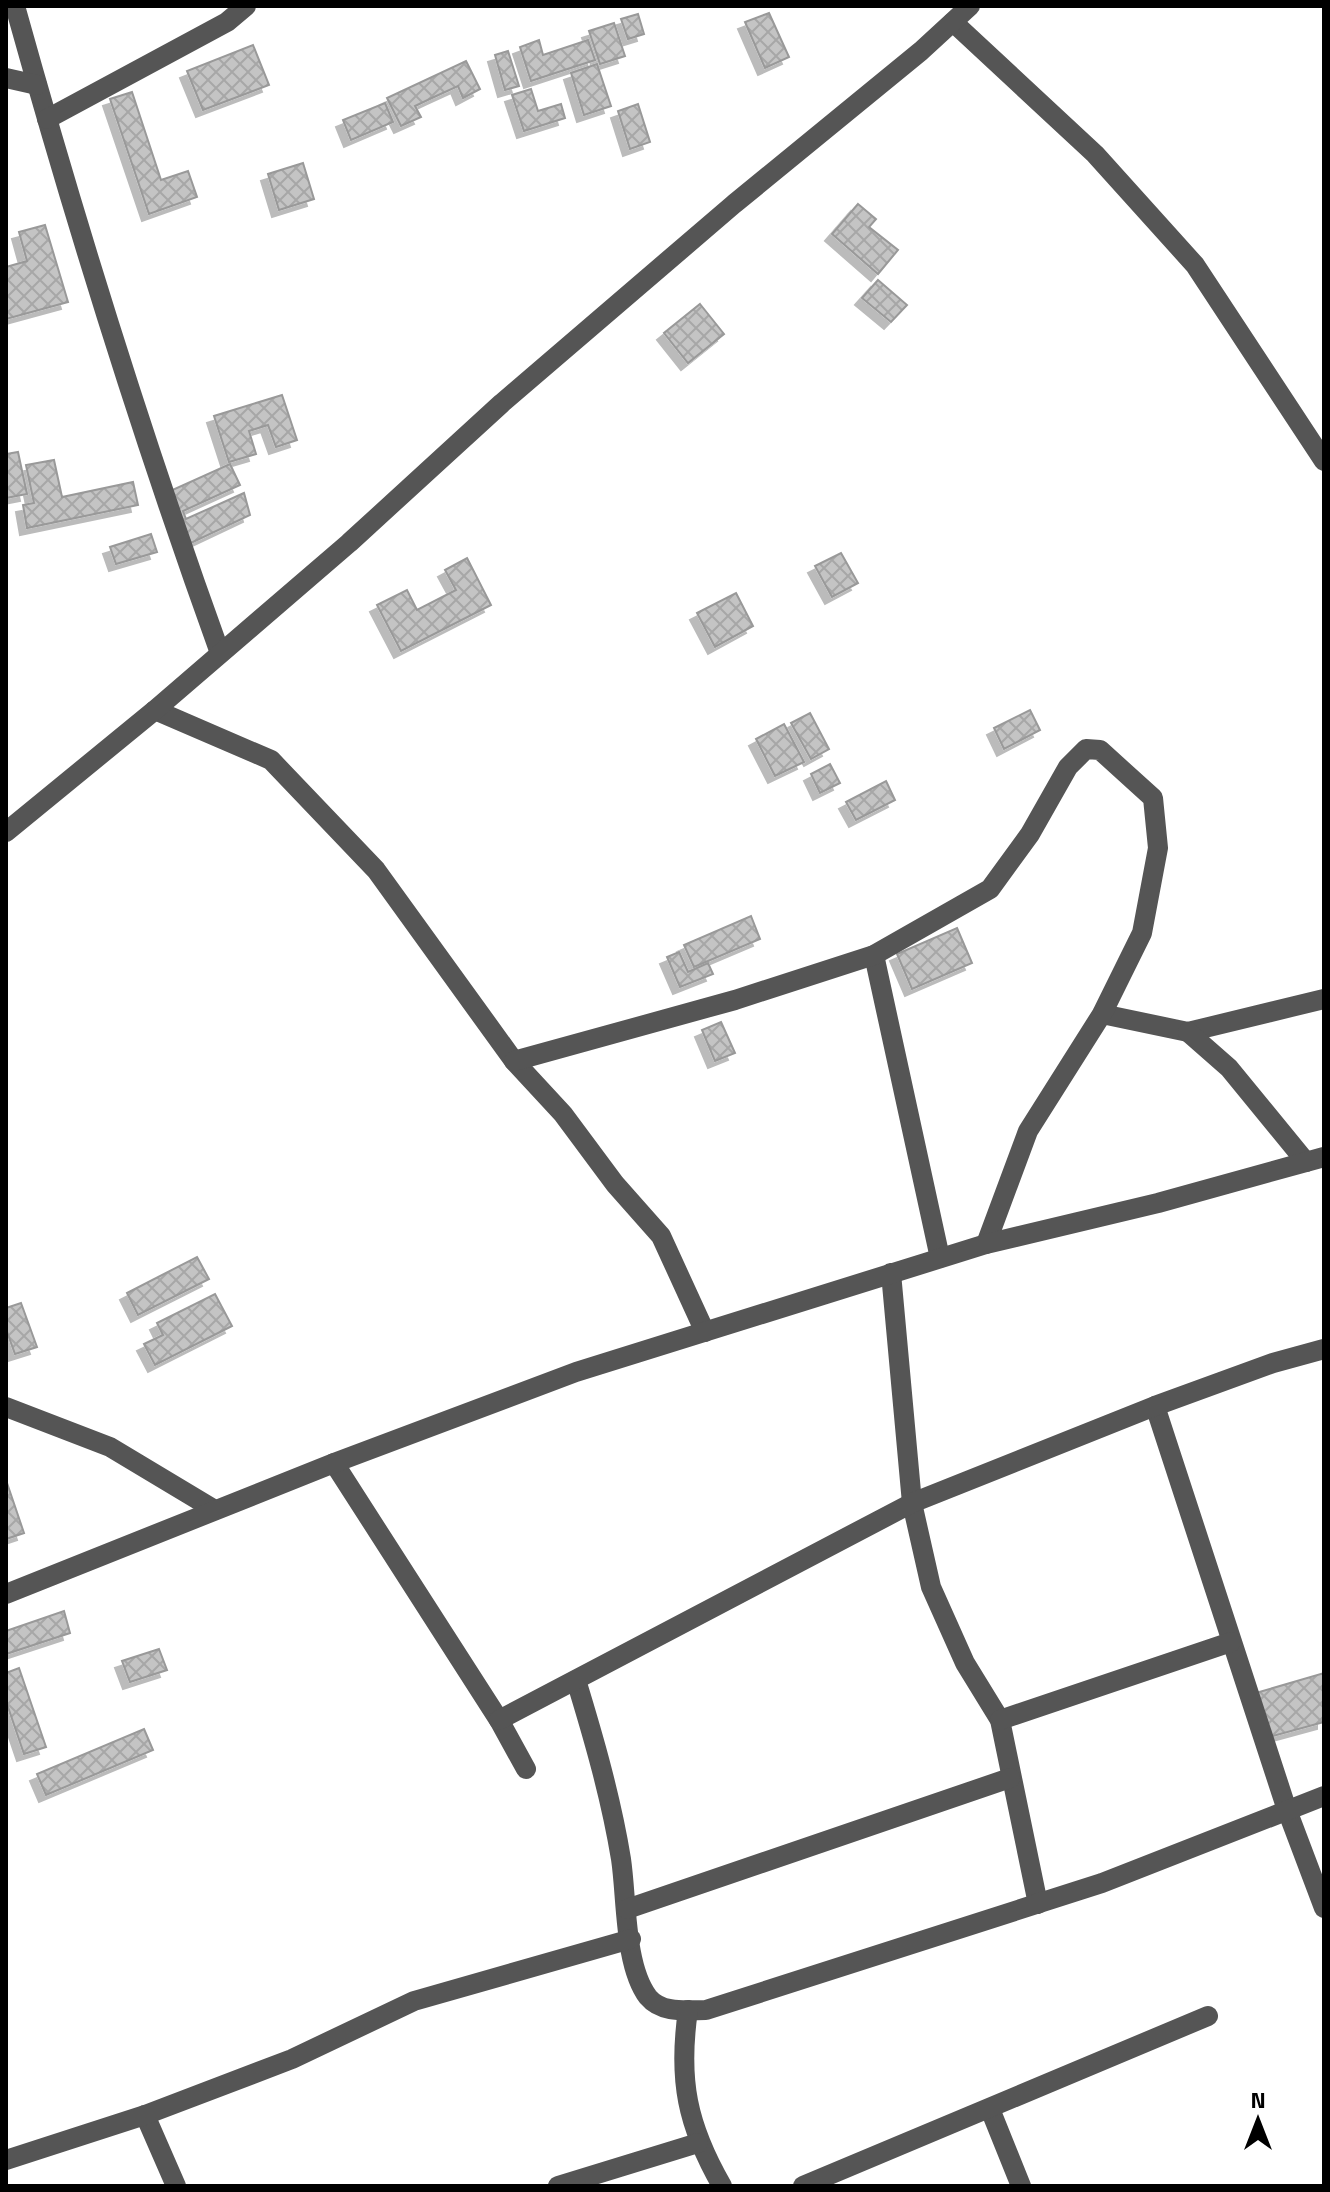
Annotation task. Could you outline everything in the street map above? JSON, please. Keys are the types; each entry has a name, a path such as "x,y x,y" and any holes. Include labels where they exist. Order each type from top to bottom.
{"street":[{"path":"15,6 103,314 156,476 220,653"},
{"path":"47,119 227,22 246,6"},
{"path":"6,832 155,710 349,543 502,403 970,6"},
{"path":"953,22 1095,154 1195,265 1324,461"},
{"path":"6,78 37,85"},
{"path":"155,710 271,760 376,870 514,1061 563,1114 615,1184 661,1236 705,1332"},
{"path":"514,1061 735,1000 874,955 990,889 1030,834 1068,767 1086,749 1100,750 1153,798 1158,848 1142,933 1102,1014 1028,1131 986,1244"},
{"path":"874,955 940,1258"},
{"path":"1102,1014 1188,1032 1324,999"},
{"path":"6,1594 334,1463 576,1372 986,1244 1158,1203 1315,1160 1229,1068 1188,1032"},
{"path":"891,1273 912,1503 931,1587 965,1663 1000,1720 1038,1904"},
{"path":"499,1720 912,1503 1155,1406 1273,1363 1324,1349"},
{"path":"1155,1406 1287,1810 1324,1908"},
{"path":"6,1407 110,1447 215,1510"},
{"path":"334,1463 499,1720 526,1769"},
{"path":"1000,1720 1231,1642"},
{"path":"576,1680 600,1758 627,1909 634,1970 648,1997 660,2007 706,2010 1102,1883 1324,1796"},
{"path":"627,1909 1010,1778"},
{"path":"6,2160 145,2115 292,2059 414,2001 631,1939"},
{"path":"688,2010 683,2073 698,2143 722,2186"},
{"path":"803,2186 990,2109 1060,2075 1208,2016"},
{"path":"990,2109 1021,2186"},
{"path":"145,2115 176,2186"},
{"path":"558,2186 698,2143"}],"building":[{"path":"769,13 789,57 765,68 745,22"},
{"path":"638,14 644,34 628,39 621,19"},
{"path":"614,23 625,56 600,64 589,31"},
{"path":"539,40 543,55 588,40 595,60 531,81 520,47"},
{"path":"253,45 269,85 203,110 187,71"},
{"path":"508,51 519,86 505,90 495,55"},
{"path":"466,61 480,89 463,98 458,86 434,97 415,106 421,117 401,126 387,98"},
{"path":"597,64 611,106 584,115 571,73"},
{"path":"531,89 538,111 561,104 565,118 524,131 512,95"},
{"path":"132,92 161,180 188,171 197,197 149,214 110,99"},
{"path":"385,103 393,122 351,140 343,120"},
{"path":"638,104 650,142 630,149 618,111"},
{"path":"303,163 314,199 279,210 268,174"},
{"path":"858,204 876,219 869,227 898,250 878,274 832,234"},
{"path":"45,225 68,302 6,319 6,267 27,261 19,232"},
{"path":"878,280 907,305 891,322 862,298"},
{"path":"700,304 724,334 688,363 664,333"},
{"path":"282,395 297,440 276,447 268,425 249,431 256,454 229,462 214,416"},
{"path":"18,452 27,494 6,498 6,454"},
{"path":"54,460 62,497 133,482 138,505 27,528 23,505 34,503 26,465"},
{"path":"230,464 240,485 183,511 186,519 244,493 250,515 191,543 168,492"},
{"path":"151,534 157,552 116,564 110,547"},
{"path":"841,553 858,583 832,597 815,566"},
{"path":"467,558 491,605 401,651 377,605 407,590 417,610 456,590 445,570"},
{"path":"736,593 753,626 715,647 697,613"},
{"path":"1030,710 1040,730 1004,749 994,728"},
{"path":"810,713 829,749 811,759 791,723"},
{"path":"784,724 804,762 775,776 756,739"},
{"path":"830,764 840,783 820,793 811,774"},
{"path":"886,781 895,800 856,820 846,802"},
{"path":"751,916 760,939 694,967 684,945"},
{"path":"957,928 972,963 912,989 897,954"},
{"path":"679,952 688,972 708,963 713,974 680,987 667,957"},
{"path":"721,1022 735,1053 715,1061 702,1030"},
{"path":"197,1257 209,1279 138,1315 127,1293"},
{"path":"215,1294 232,1326 155,1365 144,1344 163,1335 157,1323"},
{"path":"21,1303 37,1347 15,1354 6,1329 6,1308"},
{"path":"6,1480 24,1533 6,1539"},
{"path":"64,1611 70,1633 6,1654 6,1631"},
{"path":"159,1649 167,1670 130,1682 122,1661"},
{"path":"19,1668 46,1747 24,1754 6,1701 6,1673"},
{"path":"1324,1673 1324,1722 1269,1737 1256,1693"},
{"path":"144,1729 153,1750 46,1795 37,1774"}]}
